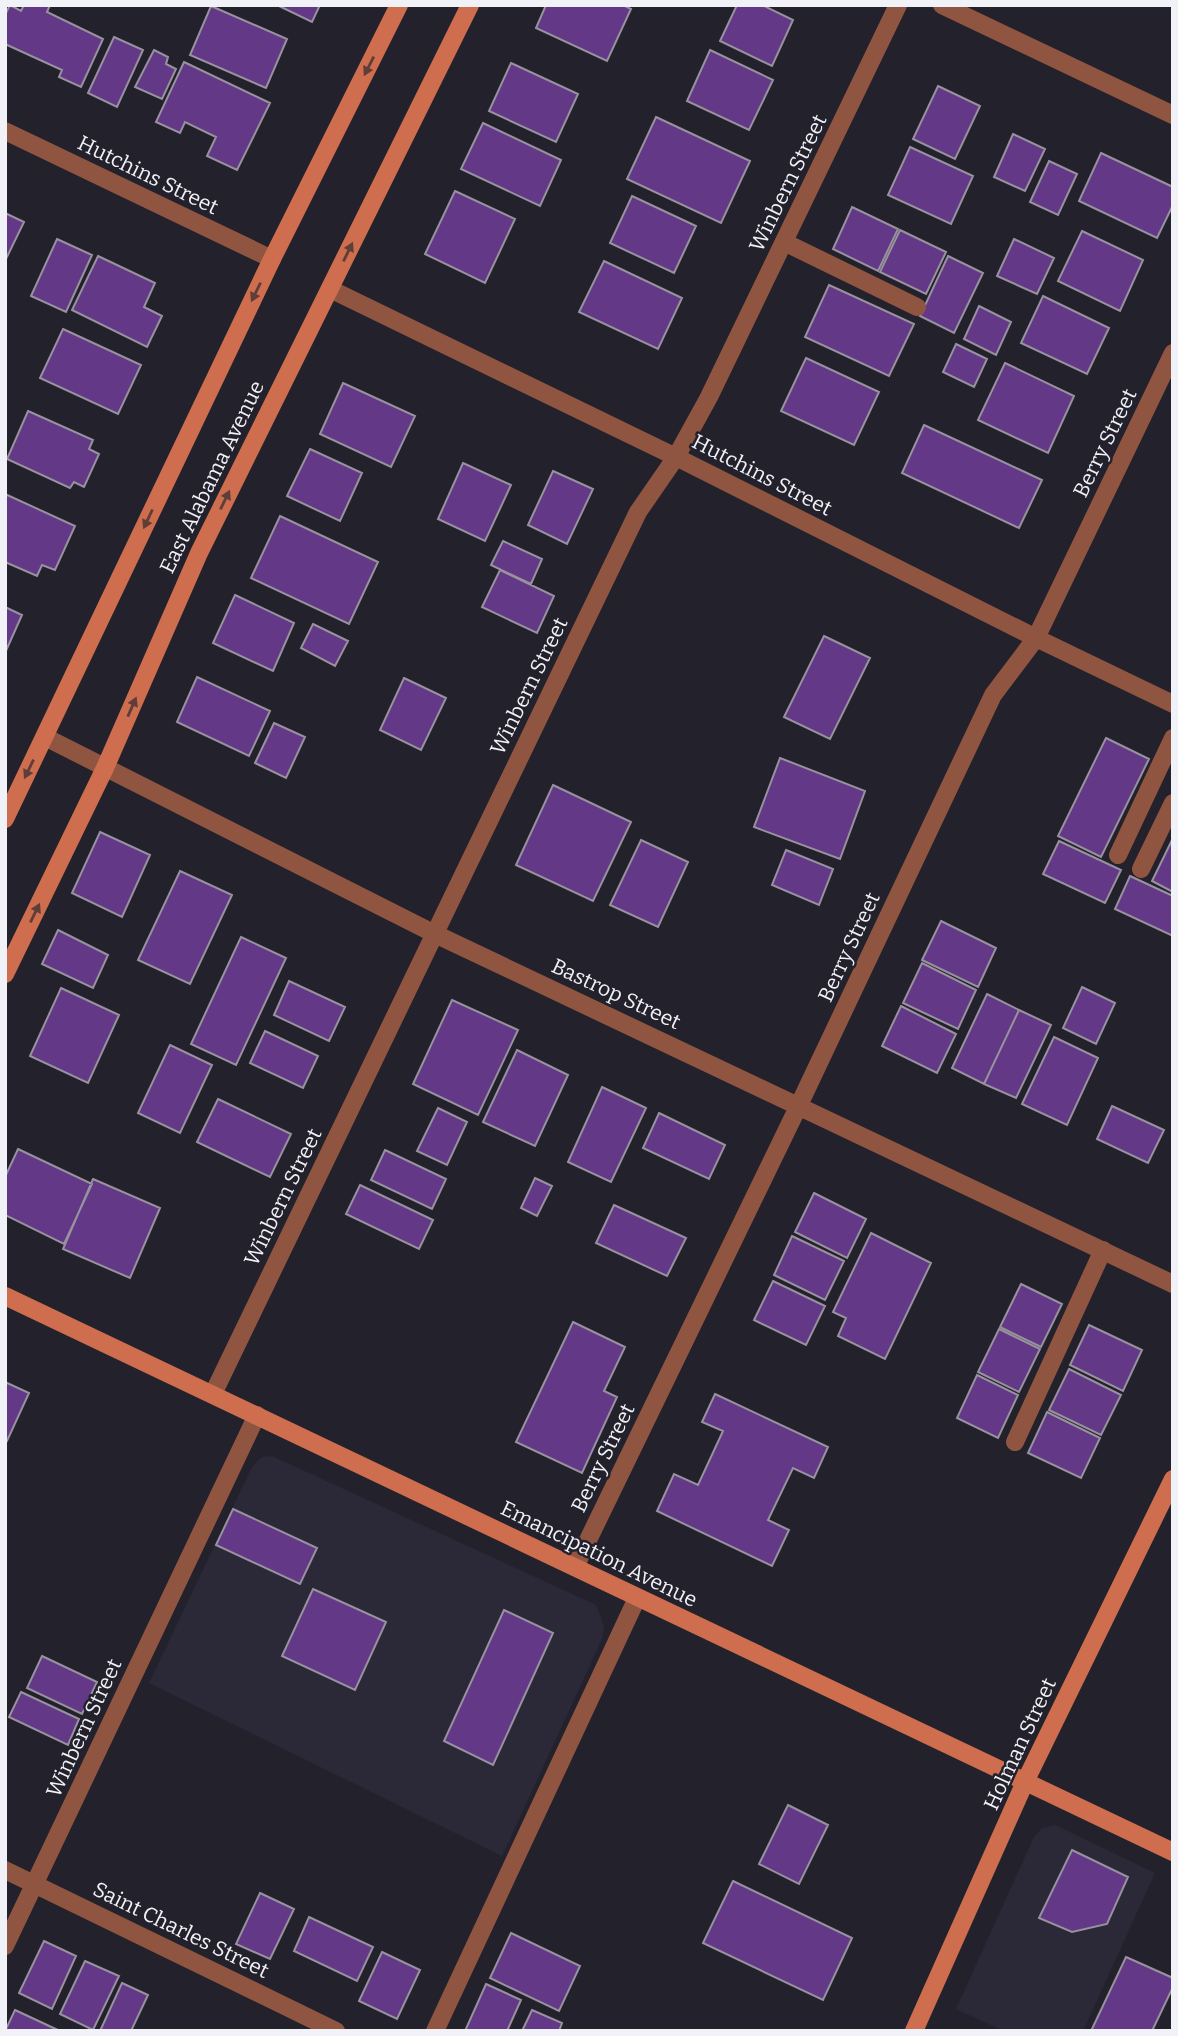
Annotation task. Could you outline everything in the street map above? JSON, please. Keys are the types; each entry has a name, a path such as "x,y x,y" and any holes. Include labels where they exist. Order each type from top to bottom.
{"street":[{"name":"East Alabama Avenue","path":"5,820 272,259 399,5"},
{"name":"East Alabama Avenue","path":"5,974 105,768 199,553 470,5"},
{"name":"Winbern Street","path":"213,1394 638,512 676,457 709,397 898,5"},
{"path":"942,5 1173,115"},
{"name":"Hutchins Street","path":"5,131 272,259"},
{"path":"784,242 918,307"},
{"name":"Hutchins Street","path":"330,289 1173,704"},
{"name":"Berry Street","path":"575,1567 799,1105 993,695 1036,638 1173,354"},
{"name":"Bastrop Street","path":"45,737 435,934 1173,1284"},
{"path":"1118,855 1173,738"},
{"path":"1141,869 1173,803"},
{"path":"1015,1442 1103,1250"},
{"name":"Emancipation Avenue","path":"5,1296 1173,1852"},
{"name":"Winbern Street","path":"5,1946 257,1415"},
{"name":"Holman Street","path":"914,2031 1026,1782 1173,1479"},
{"path":"435,2031 637,1598"},
{"name":"Saint Charles Street","path":"5,1870 336,2031"}],"shaded area":[{"path":"272,1456 596,1605 604,1626 602,1639 502,1856 149,1683 250,1471 263,1457"},
{"path":"1055,1825 1155,1873 1083,2031 1004,2031 956,2009 1034,1837 1042,1828"}],"building":[{"path":"10,5 21,11 24,5 50,5 47,12 103,39 81,87 59,77 62,70 5,44 5,15"},
{"path":"277,5 320,5 312,22"},
{"path":"546,5 623,5 631,9 607,61 536,28"},
{"path":"737,5 762,5 793,20 772,66 720,41"},
{"path":"211,6 287,39 266,88 190,55"},
{"path":"114,37 143,50 117,107 88,93"},
{"path":"154,50 168,57 166,64 176,69 162,99 135,87"},
{"path":"710,50 773,80 749,130 687,101"},
{"path":"184,62 270,103 237,170 207,156 216,137 185,122 180,133 156,122"},
{"path":"511,63 578,94 556,142 489,111"},
{"path":"938,86 980,106 955,159 913,139"},
{"path":"656,117 750,161 721,223 627,179"},
{"path":"483,123 561,160 540,206 461,169"},
{"path":"1013,134 1045,149 1025,191 994,177"},
{"path":"910,147 973,176 951,224 888,195"},
{"path":"1101,153 1173,187 1173,205 1157,238 1079,201"},
{"path":"1049,161 1077,174 1058,215 1030,202"},
{"path":"455,191 515,219 485,283 425,254"},
{"path":"632,196 696,226 674,273 610,243"},
{"path":"852,207 898,229 878,271 833,249"},
{"path":"5,213 24,222 5,261"},
{"path":"900,230 946,252 926,294 880,272"},
{"path":"1082,231 1143,260 1120,311 1058,281"},
{"path":"57,239 92,255 66,312 31,296"},
{"path":"1014,239 1054,258 1037,294 997,276"},
{"path":"98,256 155,283 144,307 162,316 147,347 72,310"},
{"path":"948,256 983,273 954,333 920,316"},
{"path":"604,261 682,298 658,349 579,312"},
{"path":"829,285 914,324 889,376 805,337"},
{"path":"1043,296 1109,328 1087,374 1021,343"},
{"path":"979,306 1011,322 996,355 964,339"},
{"path":"63,329 141,365 118,414 40,378"},
{"path":"956,344 987,359 974,387 943,372"},
{"path":"806,358 879,392 854,445 781,411"},
{"path":"1005,363 1074,396 1048,453 978,420"},
{"path":"343,383 415,416 391,467 320,434"},
{"path":"28,411 93,440 89,449 99,454 84,487 74,482 70,488 7,459"},
{"path":"924,425 1042,480 1019,528 902,473"},
{"path":"310,449 362,473 340,521 287,496"},
{"path":"463,463 511,485 485,541 438,519"},
{"path":"553,471 593,489 567,544 528,525"},
{"path":"5,494 75,526 55,570 42,565 37,576 5,562"},
{"path":"280,516 378,562 349,624 251,578"},
{"path":"503,541 542,559 531,584 491,565"},
{"path":"500,570 554,596 537,633 482,607"},
{"path":"235,595 294,623 273,671 213,643"},
{"path":"5,607 22,615 5,653"},
{"path":"313,624 348,641 335,666 301,648"},
{"path":"824,636 870,658 830,739 784,717"},
{"path":"197,677 270,711 249,756 177,722"},
{"path":"404,678 446,698 421,750 380,730"},
{"path":"274,723 305,737 286,778 255,763"},
{"path":"1106,738 1149,759 1101,857 1058,836"},
{"path":"780,758 865,791 840,859 754,827"},
{"path":"553,785 631,822 593,901 516,865"},
{"path":"100,832 150,855 122,917 72,893"},
{"path":"1173,838 1173,892 1152,881"},
{"path":"641,840 688,862 658,927 610,905"},
{"path":"1059,841 1121,870 1105,903 1043,874"},
{"path":"786,850 833,869 819,905 772,885"},
{"path":"180,871 232,895 190,984 138,960"},
{"path":"1130,876 1173,896 1173,936 1115,909"},
{"path":"941,921 996,948 978,987 922,960"},
{"path":"58,930 108,955 93,988 42,964"},
{"path":"241,937 286,958 236,1065 191,1044"},
{"path":"922,963 976,990 958,1029 903,1003"},
{"path":"289,981 345,1007 329,1041 274,1015"},
{"path":"1082,987 1115,1003 1096,1044 1063,1028"},
{"path":"61,988 119,1015 88,1083 30,1056"},
{"path":"987,994 1019,1010 984,1084 952,1068"},
{"path":"452,1000 518,1030 478,1115 413,1084"},
{"path":"901,1006 956,1034 937,1073 882,1046"},
{"path":"1019,1010 1051,1025 1016,1098 984,1084"},
{"path":"265,1031 318,1056 303,1088 250,1063"},
{"path":"1054,1037 1098,1058 1067,1125 1022,1104"},
{"path":"170,1045 212,1065 180,1133 138,1113"},
{"path":"517,1050 568,1075 535,1146 483,1122"},
{"path":"602,1087 646,1108 611,1182 568,1162"},
{"path":"218,1099 291,1134 270,1177 197,1142"},
{"path":"1112,1106 1164,1130 1148,1163 1097,1139"},
{"path":"438,1108 467,1122 447,1165 417,1151"},
{"path":"659,1113 725,1145 709,1179 643,1148"},
{"path":"18,1149 92,1184 64,1244 5,1215 5,1177"},
{"path":"385,1150 446,1179 432,1209 371,1180"},
{"path":"535,1178 552,1186 537,1216 521,1208"},
{"path":"93,1179 160,1208 130,1278 63,1249"},
{"path":"360,1185 433,1220 419,1249 346,1214"},
{"path":"814,1193 866,1219 847,1258 795,1232"},
{"path":"614,1205 686,1238 667,1276 596,1243"},
{"path":"871,1233 931,1263 885,1359 838,1336 846,1318 833,1312"},
{"path":"792,1236 844,1261 825,1300 774,1275"},
{"path":"773,1281 825,1306 806,1345 754,1320"},
{"path":"1021,1284 1062,1304 1041,1347 1000,1327"},
{"path":"573,1322 625,1347 604,1391 617,1397 582,1473 516,1442"},
{"path":"1089,1325 1142,1350 1123,1391 1070,1365"},
{"path":"999,1329 1040,1349 1019,1392 978,1372"},
{"path":"1069,1369 1121,1395 1101,1435 1049,1410"},
{"path":"977,1375 1018,1395 998,1438 957,1418"},
{"path":"5,1382 29,1393 7,1441 5,1440"},
{"path":"715,1394 828,1447 814,1478 793,1468 768,1520 789,1530 772,1566 657,1511 674,1474 698,1485 723,1431 702,1422"},
{"path":"1047,1412 1100,1438 1081,1478 1028,1453"},
{"path":"233,1509 317,1548 300,1584 216,1545"},
{"path":"313,1589 386,1622 355,1690 282,1656"},
{"path":"504,1610 553,1633 493,1765 444,1741"},
{"path":"42,1656 97,1682 82,1714 27,1688"},
{"path":"21,1692 79,1719 68,1745 9,1717"},
{"path":"788,1805 828,1825 799,1884 759,1864"},
{"path":"1072,1850 1128,1877 1107,1924 1072,1932 1039,1918"},
{"path":"733,1881 852,1938 823,2000 703,1943"},
{"path":"260,1893 294,1909 270,1959 236,1944"},
{"path":"309,1917 373,1947 357,1981 294,1951"},
{"path":"511,1933 580,1966 559,2011 490,1978"},
{"path":"44,1941 76,1956 52,2009 19,1993"},
{"path":"382,1952 420,1970 397,2019 359,2001"},
{"path":"1126,1957 1173,1978 1173,1987 1152,2031 1091,2031"},
{"path":"85,1961 119,1976 93,2030 60,2014"},
{"path":"122,1983 148,1995 131,2031 100,2031"},
{"path":"486,1984 521,2000 507,2031 465,2031"},
{"path":"15,2010 60,2031 5,2031"},
{"path":"532,2010 562,2023 559,2031 522,2031"}]}
